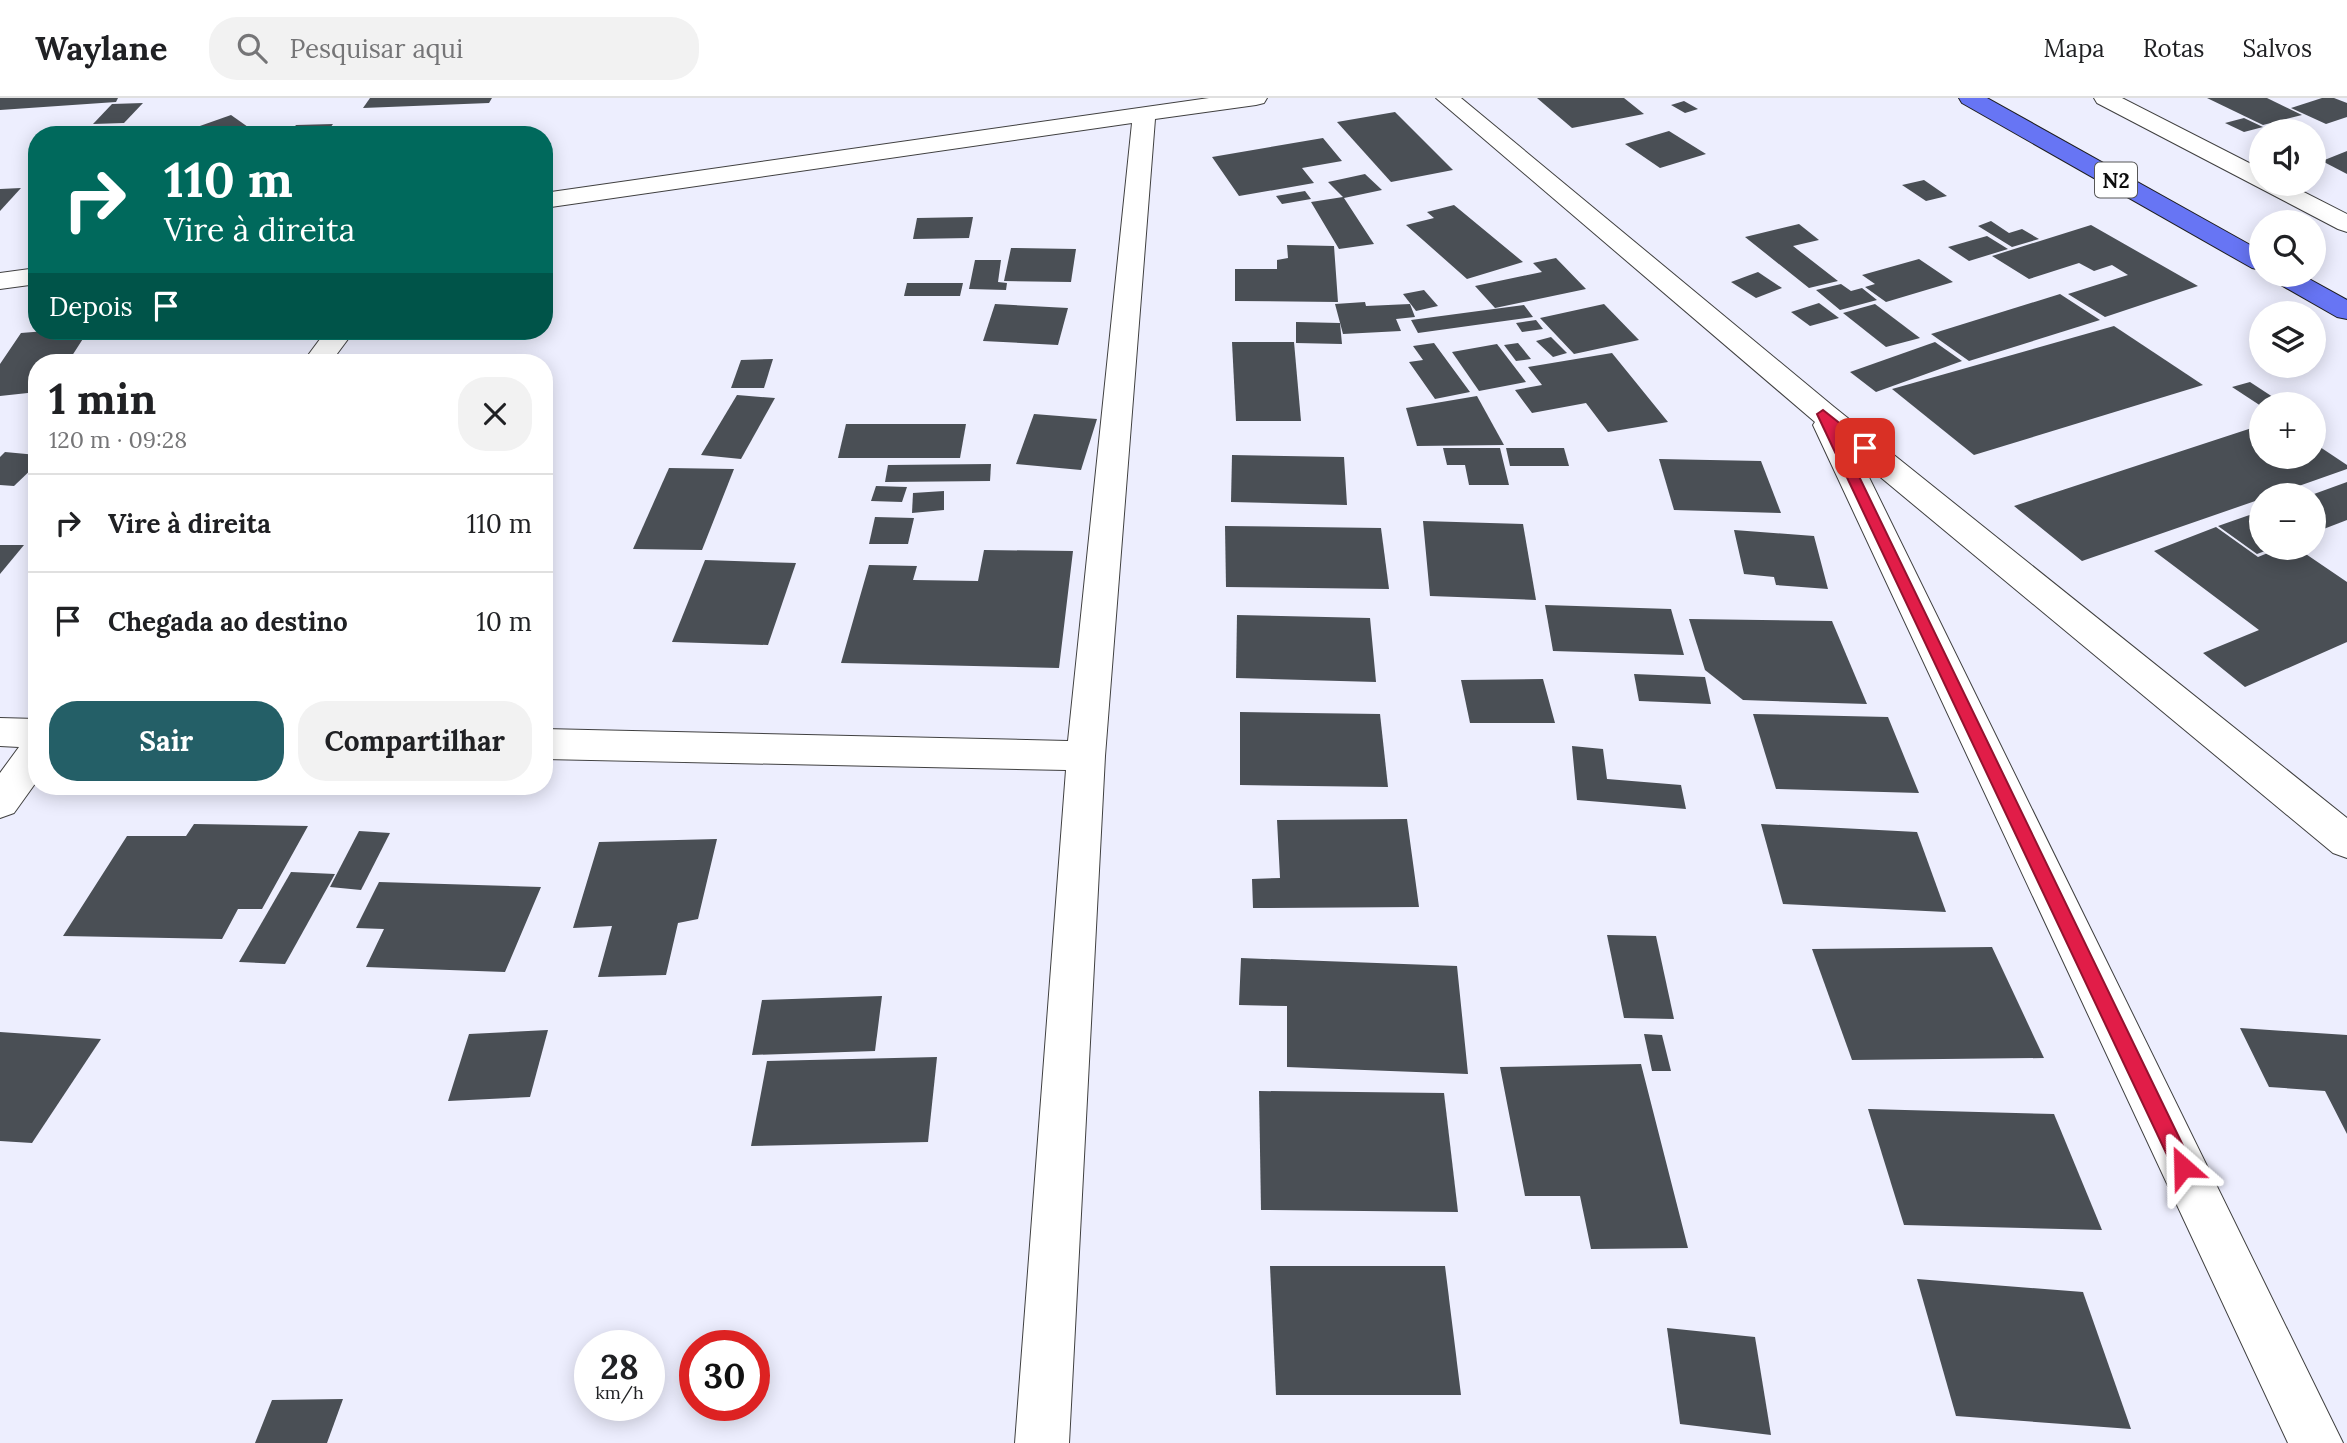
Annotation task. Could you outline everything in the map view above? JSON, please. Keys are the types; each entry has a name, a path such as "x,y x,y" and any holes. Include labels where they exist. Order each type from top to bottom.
{"main road":[{"name":"N2","path":"1970,98 2249,255"},
{"path":"2304,287 2347,311"}],"street":[{"path":"553,200 1256,98"},
{"path":"1447,98 1823,414 2347,841"},
{"path":"2105,98 2249,173"},
{"path":"1042,1443 1086,756 1144,116"},
{"path":"2293,196 2347,224"},
{"path":"0,281 28,277"},
{"path":"1823,414 2316,1443"},
{"path":"0,732 28,733"},
{"path":"553,744 1086,756"},
{"path":"0,802 28,764"}],"building":[{"path":"0,98 118,98 116,102 0,110"},
{"path":"370,98 492,98 489,103 363,108"},
{"path":"1537,98 1624,98 1644,114 1572,128"},
{"path":"2207,98 2267,98 2302,115 2286,119 2251,119"},
{"path":"2322,98 2334,98 2347,103 2347,117 2326,124 2326,119 2315,119 2291,108"},
{"path":"1684,101 1698,109 1685,113 1671,105"},
{"path":"143,103 124,123 93,124 112,104"},
{"path":"1395,112 1453,170 1391,182 1337,122"},
{"path":"231,115 247,126 200,126"},
{"path":"2244,118 2249,120 2249,131 2244,132 2225,123"},
{"path":"333,124 332,126 296,125"},
{"path":"1669,131 1706,154 1660,168 1625,144"},
{"path":"1323,138 1342,161 1302,168 1314,183 1239,196 1212,157"},
{"path":"2347,151 2347,174 2326,163 2326,159"},
{"path":"1365,174 1382,190 1344,198 1374,244 1339,249 1311,202 1343,197 1328,182"},
{"path":"1924,180 1947,196 1926,201 1902,185"},
{"path":"21,188 0,211 0,189"},
{"path":"1305,191 1311,199 1282,204 1276,196"},
{"path":"1454,205 1523,262 1467,279 1406,225 1434,218 1427,212"},
{"path":"973,217 969,238 913,239 917,218"},
{"path":"1991,221 2009,233 2022,229 2039,239 2012,247 1978,226"},
{"path":"1799,224 1819,240 1793,246 1838,281 1809,288 1745,237"},
{"path":"2091,225 2198,286 2105,317 2068,294 2128,275 2112,265 2094,271 2079,263 2029,279 1992,256"},
{"path":"1987,236 2008,249 1969,261 1948,247"},
{"path":"1287,245 1334,246 1338,302 1235,301 1235,269 1277,269 1277,260 1288,258"},
{"path":"1011,248 1076,249 1071,282 1004,281"},
{"path":"1556,258 1586,289 1495,308 1475,286 1542,272 1533,263"},
{"path":"1919,259 1953,282 1886,302 1865,287 1875,284 1862,275"},
{"path":"975,260 1001,260 998,282 1007,283 1006,290 969,289"},
{"path":"1758,272 1782,288 1756,298 1731,282"},
{"path":"907,283 963,283 960,296 904,296"},
{"path":"1841,284 1851,291 1862,288 1877,300 1840,310 1816,290"},
{"path":"1424,290 1438,306 1416,311 1403,294"},
{"path":"2060,294 2100,320 1969,361 1931,334"},
{"path":"1365,302 1366,306 1410,304 1415,317 1396,319 1401,331 1343,334 1335,304"},
{"path":"1819,303 1839,318 1810,326 1791,312"},
{"path":"995,304 1068,308 1058,345 983,341"},
{"path":"1604,304 1639,340 1574,354 1540,318"},
{"path":"1875,304 1920,338 1886,347 1843,313"},
{"path":"1524,305 1533,317 1418,333 1411,320"},
{"path":"1536,320 1543,329 1522,332 1516,323"},
{"path":"1296,322 1340,323 1342,344 1296,343"},
{"path":"2114,326 2203,385 1974,455 1892,389"},
{"path":"28,332 28,340 82,340 73,354 28,354 28,393 0,396 0,364 21,333"},
{"path":"1551,337 1567,353 1553,357 1536,341"},
{"path":"1232,342 1294,342 1301,421 1236,421"},
{"path":"1935,342 1962,361 1876,392 1850,372"},
{"path":"1434,343 1470,392 1435,399 1409,362 1423,360 1413,346"},
{"path":"1518,343 1531,359 1516,361 1504,345"},
{"path":"1497,344 1526,382 1479,391 1452,352"},
{"path":"1612,353 1668,422 1608,432 1586,403 1532,413 1515,390 1542,385 1528,367"},
{"path":"773,359 764,388 731,388 741,360"},
{"path":"2250,382 2265,392 2249,392 2249,398 2232,387"},
{"path":"737,395 775,398 741,459 701,455"},
{"path":"1477,396 1504,445 1417,446 1406,408"},
{"path":"1034,414 1097,419 1081,470 1016,464"},
{"path":"846,424 966,424 960,458 838,458"},
{"path":"2249,429 2249,469 2326,469 2326,451 2347,465 2347,469 2307,483 2249,483 2249,503 2082,561 2014,506"},
{"path":"1443,448 1500,448 1509,485 1469,485 1465,465 1447,465"},
{"path":"1506,448 1564,448 1569,466 1510,466"},
{"path":"5,452 28,454 28,473 14,486 0,485 0,457"},
{"path":"1232,455 1344,457 1347,505 1231,502"},
{"path":"1659,459 1761,461 1781,513 1674,510"},
{"path":"991,464 990,481 885,482 888,465"},
{"path":"669,468 734,469 702,550 633,549"},
{"path":"2347,482 2347,520 2326,528 2326,490"},
{"path":"876,486 907,487 902,502 871,501"},
{"path":"944,491 944,510 912,513 913,493"},
{"path":"2249,515 2249,548 2218,526"},
{"path":"875,517 914,518 908,544 869,544"},
{"path":"1423,521 1523,524 1536,600 1430,596"},
{"path":"1225,526 1381,528 1389,589 1226,587"},
{"path":"2216,527 2249,551 2249,560 2315,560 2347,582 2347,642 2245,687 2203,653 2259,630 2154,551"},
{"path":"1734,530 1814,536 1828,589 1776,585 1774,577 1744,574"},
{"path":"0,545 24,545 0,574"},
{"path":"984,550 1073,551 1059,668 841,663 869,565 917,566 913,580 978,581"},
{"path":"705,560 796,563 768,645 672,642"},
{"path":"1545,605 1671,609 1684,655 1553,651"},
{"path":"1237,615 1370,618 1376,682 1236,678"},
{"path":"1689,619 1832,621 1867,704 1743,700 1705,670"},
{"path":"1634,674 1705,677 1711,704 1639,701"},
{"path":"1543,679 1555,723 1470,723 1461,680"},
{"path":"1240,712 1380,714 1388,787 1240,785"},
{"path":"1753,714 1888,717 1919,793 1776,789"},
{"path":"1572,746 1603,749 1607,779 1681,785 1686,809 1577,800"},
{"path":"1407,819 1419,907 1253,908 1252,879 1280,878 1277,820"},
{"path":"194,824 308,826 262,909 238,909 222,939 63,936 127,836 186,836"},
{"path":"1761,824 1917,832 1946,912 1783,904"},
{"path":"359,831 390,833 361,890 330,887"},
{"path":"717,839 698,919 678,923 666,975 598,977 612,926 573,928 599,842"},
{"path":"291,872 335,874 285,964 239,962"},
{"path":"379,882 541,887 505,972 366,967 384,929 356,928"},
{"path":"1607,935 1656,936 1674,1019 1624,1018"},
{"path":"1992,947 2044,1058 1852,1060 1812,949"},
{"path":"1241,958 1457,966 1468,1074 1287,1067 1287,1006 1239,1005"},
{"path":"882,996 875,1051 752,1055 762,1000"},
{"path":"2240,1028 2347,1035 2347,1134 2325,1091 2269,1087"},
{"path":"548,1030 530,1097 448,1101 469,1034"},
{"path":"0,1032 101,1039 32,1143 0,1141"},
{"path":"1644,1034 1662,1035 1671,1071 1652,1071"},
{"path":"937,1057 928,1142 751,1146 767,1061"},
{"path":"1641,1064 1688,1248 1591,1249 1580,1196 1525,1196 1500,1067"},
{"path":"1259,1091 1444,1093 1458,1212 1261,1210"},
{"path":"1868,1109 2054,1114 2102,1230 1904,1225"},
{"path":"1270,1266 1445,1266 1461,1395 1276,1395"},
{"path":"1917,1279 2083,1292 2131,1429 1956,1416"},
{"path":"1667,1328 1755,1337 1771,1435 1680,1424"},
{"path":"343,1399 327,1443 255,1443 272,1400"}],"route":[{"path":"1865,448 1823,414 2183,1167"}]}
